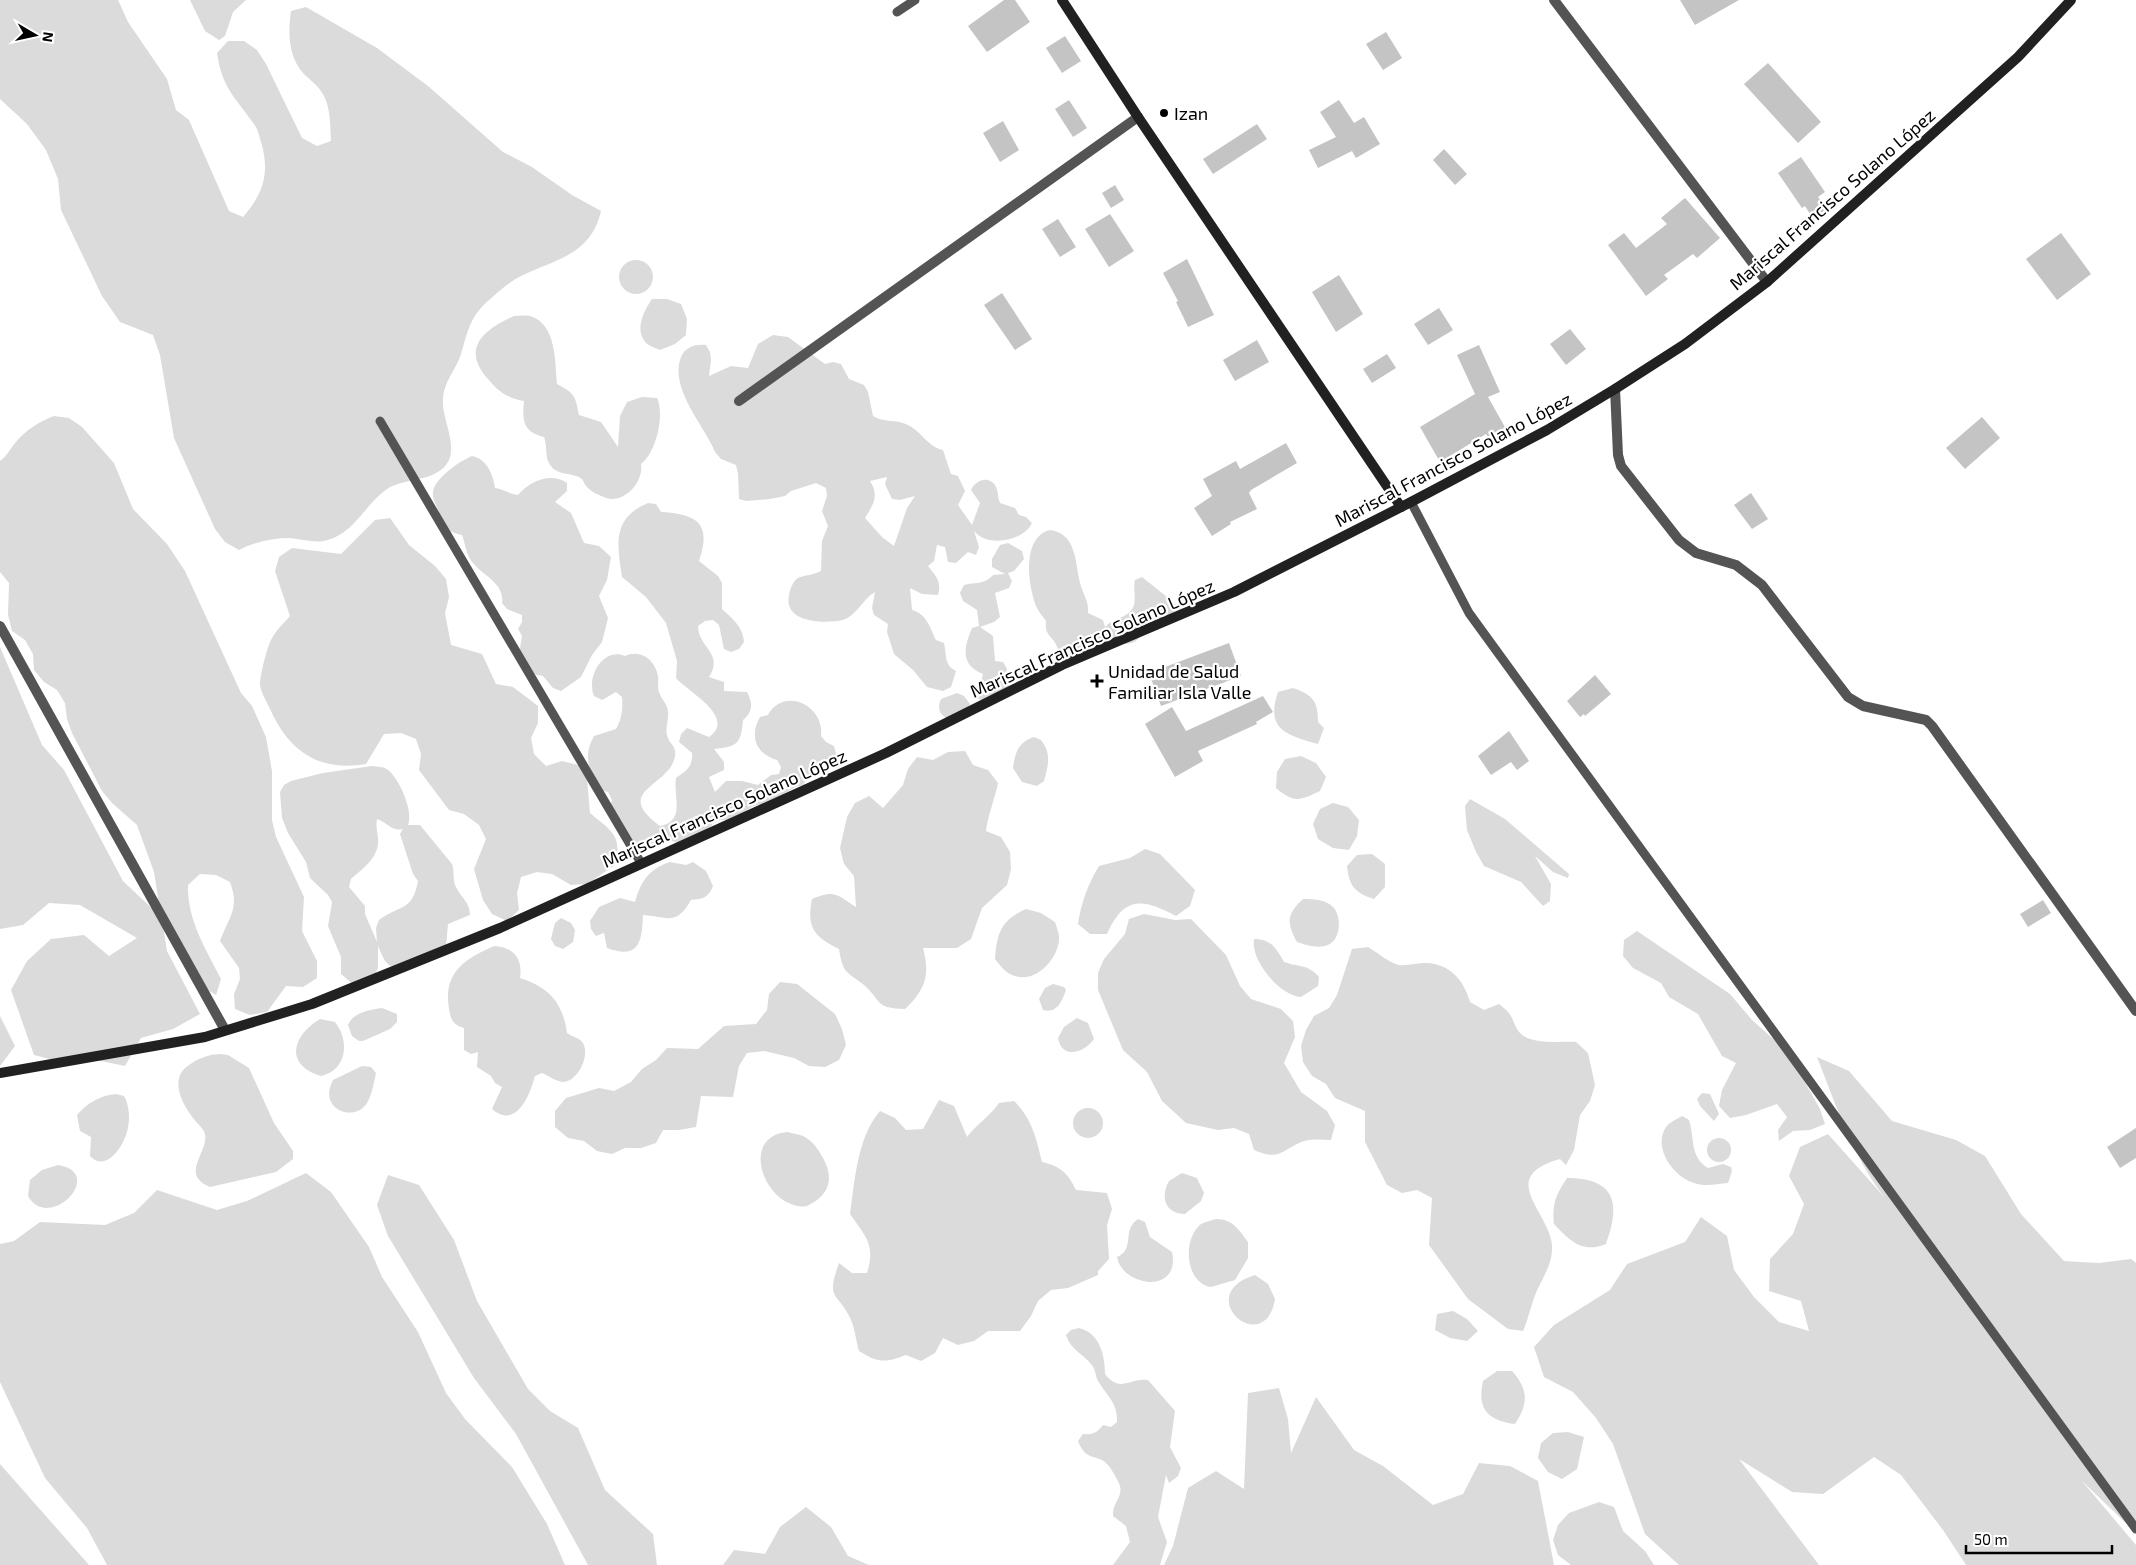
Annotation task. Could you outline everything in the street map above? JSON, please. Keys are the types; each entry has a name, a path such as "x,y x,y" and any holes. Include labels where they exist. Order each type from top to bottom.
{"street":[{"path":"1062,0 1138,117 1401,507"},
{"path":"1554,0 1767,282"},
{"name":"Mariscal Francisco Solano López","path":"0,1073 205,1036 312,1004 500,928 886,753 1062,665 1234,592 1412,502 1546,430 1615,389 1685,344 1767,282 2018,57 2071,0"},
{"path":"739,400 1138,117"},
{"path":"1615,389 1618,455 1621,466 1678,540 1696,553 1736,565 1762,585 1848,697 1864,706 1905,713 1926,720 1932,726 2136,1012"},
{"path":"0,626 225,1030"}],"lane":[{"path":"897,12 914,0"},
{"path":"380,421 641,863"},
{"path":"1412,502 1468,613 2136,1529"}],"shaded area":[{"path":"0,0 118,0 128,22 167,79 176,110 189,120 229,211 243,217 256,199 263,182 265,173 264,153 255,126 226,84 217,53 228,41 244,41 257,50 266,64 302,138 317,146 331,141 330,118 324,96 320,89 298,66 290,44 291,11 306,7 377,48 428,86 503,152 532,167 572,195 601,211 596,226 581,246 559,260 516,278 476,314 468,331 459,360 444,393 443,407 451,441 450,458 446,465 426,477 401,483 387,489 344,532 324,541 290,538 277,539 257,543 239,550 225,542 215,529 174,438 160,355 153,335 120,322 102,296 61,210 58,179 46,150 27,124 0,99"},
{"path":"190,0 246,0 233,12 225,36 219,40 205,31"},
{"path":"636,260 648,265 653,277 648,289 636,294 624,289 619,277 624,265"},
{"path":"652,299 667,299 681,304 687,319 686,335 675,344 660,350 646,343 642,338 641,332 643,315"},
{"path":"514,316 530,316 539,320 545,327 553,345 557,384 573,396 579,415 601,422 618,447 620,416 627,402 642,397 657,398 660,414 655,443 641,464 641,471 636,484 626,495 613,499 606,498 590,490 582,479 554,469 548,460 544,437 532,432 525,424 523,414 524,401 508,396 500,391 480,368 476,358 476,349 480,341 494,327"},
{"path":"773,335 788,337 825,364 833,362 841,364 849,379 864,385 868,392 873,416 882,420 908,425 933,446 943,450 951,474 958,476 965,491 958,505 972,525 980,503 971,490 982,480 993,483 996,487 1000,503 1015,508 1019,515 1026,517 1032,523 1021,534 1005,540 987,539 974,531 979,547 976,555 968,552 956,563 948,562 945,547 937,545 934,561 928,566 939,583 938,595 922,594 910,588 912,610 925,618 936,640 944,643 949,666 956,671 951,687 943,691 927,687 913,670 894,654 887,632 888,624 874,615 872,608 875,592 852,615 843,620 826,622 807,620 792,611 789,604 789,595 795,581 800,577 821,571 822,541 828,526 822,511 827,496 826,488 816,483 791,491 785,496 746,501 739,499 736,465 721,459 715,452 689,405 679,379 682,355 689,348 696,345 706,345 710,352 711,360 709,376 731,366 748,368 758,344","holes":["887,477 885,484 892,499 900,500 915,496 907,508 894,546 882,537 865,518 871,508 875,495 870,481"]},
{"path":"54,416 69,418 82,427 114,463 133,509 167,544 185,571 241,693 252,706 266,737 272,771 272,820 276,837 304,897 302,931 317,961 317,978 303,987 286,986 267,1012 250,1015 235,1009 234,994 240,979 239,968 220,941 234,906 233,891 230,882 216,875 200,874 188,885 189,898 198,934 221,979 216,995 202,987 162,920 167,951 200,1014 173,1029 141,1038 125,1066 96,1060 65,1063 34,1055 11,990 27,961 51,939 84,935 109,956 137,938 80,905 49,903 23,925 0,929 0,647 42,745 64,770 123,881 161,917 154,872 137,825 112,803 102,791 72,733 67,719 65,703 57,690 44,682 34,670 33,654 25,640 12,631 8,615 9,583 0,572 0,461 28,430"},
{"path":"472,456 482,460 488,468 495,488 512,494 518,495 535,482 548,478 554,478 567,483 567,491 555,502 571,513 584,543 599,546 611,557 607,580 599,596 608,618 602,642 592,655 581,677 561,691 553,688 543,676 527,673 518,660 522,636 518,629 522,622 522,615 507,609 502,603 502,596 496,584 474,565 470,559 462,535 453,532 444,525 438,511 433,497 437,483 447,472"},
{"path":"648,503 656,504 661,512 684,515 698,523 704,538 699,561 718,576 722,583 722,609 742,632 744,642 739,649 731,652 724,649 719,625 713,620 705,621 698,626 699,634 714,662 709,677 724,682 724,691 747,692 751,704 749,714 743,720 741,734 737,742 728,747 714,749 724,762 724,770 709,777 715,792 726,781 742,781 758,785 771,775 779,774 781,767 777,760 759,749 756,743 755,731 760,717 768,715 775,706 783,702 802,703 810,708 817,716 821,736 826,742 834,746 836,754 828,763 816,764 803,785 795,787 766,805 756,805 735,819 718,821 699,836 678,843 666,840 639,845 631,843 610,807 612,800 608,792 600,790 589,764 588,751 594,736 616,729 620,721 622,709 622,697 616,692 602,700 594,696 592,680 598,666 610,656 636,654 646,657 656,670 659,692 668,709 666,729 669,741 675,750 675,756 671,766 664,775 647,789 642,796 641,804 646,814 660,826 668,823 676,814 676,778 686,771 691,762 692,753 679,742 681,734 687,728 709,737 716,729 717,721 708,705 676,678 677,661 666,623 646,597 622,577 619,543 623,524 636,509"},
{"path":"390,518 409,545 435,566 446,579 449,597 445,613 451,645 482,654 496,684 513,687 538,706 538,723 531,738 534,754 546,766 562,761 578,765 587,779 590,813 609,829 616,840 617,855 615,865 587,884 571,885 552,874 537,872 521,877 517,893 519,910 507,921 492,914 483,900 474,869 486,839 479,825 464,814 449,810 419,770 421,754 416,739 401,733 384,734 366,764 333,765 320,761 296,747 286,736 261,690 261,675 269,644 275,633 290,616 275,571 279,557 292,548 341,554 375,520"},
{"path":"1050,530 1059,533 1070,543 1080,583 1087,601 1088,613 1103,620 1105,627 1129,613 1132,609 1135,602 1135,580 1142,577 1182,609 1172,621 1158,619 1149,621 1137,640 1132,643 1123,644 1110,641 1087,660 1073,663 1067,661 1061,655 1047,632 1046,621 1038,610 1031,588 1029,564 1034,542 1041,534"},
{"path":"1008,543 1022,551 1024,559 1014,571 1008,573 1012,581 1009,588 995,593 1000,617 994,622 980,627 993,636 995,661 1003,662 1007,669 1005,678 1009,685 1000,700 991,703 976,698 983,674 967,661 966,649 972,628 979,626 977,610 963,601 960,593 964,585 983,582 993,575 1005,574 992,567 992,559 1000,545"},
{"path":"1293,688 1310,696 1315,704 1318,722 1324,728 1318,744 1288,734 1277,723 1274,715 1278,692"},
{"path":"957,693 964,696 970,704 968,712 947,719 940,710 941,699"},
{"path":"1034,737 1041,740 1048,755 1048,765 1044,781 1037,786 1022,782 1013,768 1018,749 1024,742"},
{"path":"965,751 973,765 988,770 998,783 986,831 1001,837 1010,852 1011,869 1007,885 982,908 971,939 957,948 923,948 926,974 918,995 905,1009 888,1007 880,1003 864,985 846,971 839,949 818,936 810,917 812,899 831,894 856,907 854,876 844,864 840,848 847,817 855,803 869,796 883,808 903,785 908,769 917,757 933,760 948,752"},
{"path":"1301,756 1316,763 1326,777 1320,791 1297,799 1288,796 1276,788 1277,772 1285,759"},
{"path":"372,766 388,770 401,787 409,812 408,825 420,825 452,864 455,884 470,911 470,915 448,924 446,947 398,969 387,963 378,946 378,968 375,975 354,985 341,974 341,957 328,926 332,902 328,895 310,878 306,862 288,833 282,818 280,792 284,785 291,781 323,773","holes":["377,819 393,828 403,829 400,834 413,874 418,881 416,891 409,903 379,920 376,928 377,942 365,914 365,906 349,887 351,879 368,864 377,850 376,825"]},
{"path":"1470,799 1505,819 1569,874 1568,878 1553,872 1535,856 1551,884 1550,901 1543,906 1521,882 1484,866 1467,830 1465,806"},
{"path":"1333,803 1348,807 1359,820 1357,836 1349,850 1333,848 1318,839 1313,824 1320,809"},
{"path":"1145,849 1160,854 1195,890 1190,906 1176,916 1153,906 1135,904 1127,907 1120,913 1107,934 1090,934 1078,924 1086,894 1099,866 1130,858"},
{"path":"1372,854 1385,864 1385,887 1374,899 1354,888 1349,879 1347,866 1357,855"},
{"path":"670,862 686,865 693,862 706,871 713,886 709,893 702,898 691,900 681,914 676,917 666,918 643,915 640,940 632,950 626,952 607,948 604,933 596,936 591,929 590,921 599,907 620,898 635,902 643,882 651,872"},
{"path":"1303,899 1323,901 1330,904 1336,911 1339,922 1338,933 1336,938 1328,945 1316,947 1297,942 1291,929 1290,919 1294,909"},
{"path":"1026,909 1041,913 1055,922 1059,935 1056,951 1047,965 1035,975 1020,977 1009,973 995,959 997,942 1002,928 1011,918"},
{"path":"1144,914 1175,920 1191,919 1226,955 1240,986 1251,999 1281,1009 1293,1021 1295,1037 1284,1063 1301,1092 1327,1111 1335,1125 1331,1140 1307,1140 1278,1154 1269,1155 1254,1150 1249,1134 1234,1128 1218,1130 1186,1123 1162,1101 1147,1072 1123,1050 1098,990 1098,973 1104,959 1125,934 1129,919"},
{"path":"561,918 571,923 575,930 573,942 563,949 555,946 551,939 555,923"},
{"path":"1637,931 1730,994 1752,1020 1788,1052 1820,1109 1825,1124 1810,1130 1793,1131 1779,1141 1778,1130 1787,1117 1777,1104 1746,1115 1730,1118 1719,1106 1722,1090 1736,1063 1722,1056 1698,1014 1669,997 1661,983 1633,968 1623,956 1624,940"},
{"path":"1254,939 1260,939 1272,945 1284,962 1311,970 1319,977 1318,986 1301,997 1284,990 1268,976 1262,966 1254,947"},
{"path":"494,946 507,949 516,955 520,965 520,978 547,991 562,1013 567,1033 582,1041 585,1048 582,1066 574,1077 561,1082 542,1073 535,1076 530,1092 521,1108 515,1113 508,1115 501,1114 492,1109 502,1087 495,1083 491,1076 477,1067 478,1052 471,1054 464,1050 464,1028 453,1021 449,1009 449,986 458,969 473,956"},
{"path":"1368,947 1395,964 1426,963 1443,967 1460,981 1470,1002 1484,1010 1499,1004 1509,1013 1521,1034 1544,1042 1576,1042 1588,1053 1595,1085 1590,1101 1580,1115 1574,1150 1566,1165 1560,1159 1540,1167 1531,1176 1529,1187 1532,1199 1551,1238 1552,1251 1545,1275 1536,1292 1523,1331 1508,1329 1468,1299 1429,1245 1432,1198 1417,1190 1402,1193 1387,1185 1365,1142 1365,1111 1335,1098 1326,1084 1312,1076 1303,1062 1301,1046 1306,1030 1314,1016 1329,1008 1337,995 1352,949"},
{"path":"780,982 797,984 835,1014 842,1029 846,1045 839,1060 825,1067 809,1066 794,1058 764,1051 747,1053 739,1066 733,1097 701,1096 696,1127 663,1130 656,1143 641,1148 625,1148 612,1154 597,1151 584,1141 568,1138 555,1127 555,1111 566,1098 599,1088 614,1091 631,1082 642,1069 656,1060 667,1048 698,1049 724,1026 756,1024 767,1010 769,994"},
{"path":"1053,984 1064,987 1066,990 1058,1006 1052,1010 1043,1010 1039,999 1045,988"},
{"path":"382,1008 397,1014 397,1022 390,1029 363,1041 359,1041 352,1036 348,1025 354,1017 362,1012"},
{"path":"0,1016 15,1046 0,1066"},
{"path":"1077,1018 1088,1023 1094,1039 1085,1048 1069,1052 1060,1045 1058,1038 1064,1027"},
{"path":"320,1019 335,1022 343,1038 344,1046 341,1061 336,1068 330,1073 321,1076 301,1065 297,1058 296,1050 303,1034"},
{"path":"221,1054 228,1055 249,1068 274,1123 293,1151 293,1159 276,1172 210,1187 201,1182 197,1176 196,1169 205,1141 205,1134 181,1098 178,1083 183,1070 189,1065 204,1057"},
{"path":"1817,1057 1849,1071 1892,1121 1956,1140 1985,1156 2021,1214 2064,1261 2099,1263 2131,1259 2136,1263 2136,1533 2082,1481 2136,1545 2136,1565 1966,1565 1943,1530 1901,1475 1874,1457 1823,1494 1792,1492 1739,1459 1819,1565 1679,1565 1645,1534 1613,1444 1596,1418 1573,1392 1544,1377 1534,1347 1554,1325 1610,1290 1627,1264 1685,1242 1701,1217 1727,1236 1734,1270 1754,1297 1779,1322 1809,1331 1801,1301 1769,1291 1770,1259 1793,1234 1804,1204 1789,1176 1800,1147 1828,1134 1885,1198 1854,1148"},
{"path":"362,1066 371,1067 376,1073 369,1100 361,1109 354,1112 339,1110 330,1099 329,1090 333,1080"},
{"path":"1702,1093 1710,1094 1719,1114 1714,1121 1700,1106 1697,1099"},
{"path":"116,1094 124,1096 127,1103 129,1124 124,1141 109,1159 96,1161 90,1156 91,1137 80,1131 77,1115 95,1100"},
{"path":"939,1100 954,1106 967,1137 999,1103 1014,1101 1029,1122 1042,1162 1063,1171 1076,1190 1107,1193 1112,1209 1107,1225 1109,1259 1098,1271 1098,1275 1068,1288 1051,1290 1038,1301 1031,1316 1020,1331 988,1331 974,1341 958,1345 943,1338 935,1353 921,1361 906,1355 887,1360 877,1360 859,1351 851,1320 833,1291 839,1263 852,1273 867,1273 869,1263 870,1247 868,1241 850,1214 858,1160 866,1134 880,1111 895,1118 906,1130 923,1129"},
{"path":"1088,1108 1099,1112 1103,1123 1099,1134 1088,1138 1077,1134 1073,1123 1077,1112"},
{"path":"1682,1116 1689,1120 1695,1152 1702,1163 1708,1168 1723,1164 1731,1167 1732,1171 1728,1183 1707,1185 1694,1183 1679,1175 1667,1161 1663,1152 1662,1135 1668,1125"},
{"path":"788,1132 807,1138 817,1148 828,1172 829,1179 826,1191 816,1201 807,1206 793,1205 780,1198 764,1177 761,1153 765,1143 774,1135"},
{"path":"1719,1138 1727,1142 1731,1150 1727,1158 1719,1162 1711,1158 1707,1150 1711,1142"},
{"path":"58,1165 72,1170 77,1178 76,1188 60,1205 48,1208 37,1206 28,1196 30,1180 42,1170"},
{"path":"306,1173 331,1192 369,1247 382,1277 418,1332 446,1393 465,1419 512,1467 547,1524 565,1565 107,1565 87,1528 45,1478 0,1382 0,1244 14,1241 40,1222 105,1225 134,1213 157,1190 217,1210 247,1201"},
{"path":"1182,1173 1197,1178 1204,1193 1201,1201 1185,1214 1178,1213 1169,1208 1165,1198 1166,1187 1169,1181"},
{"path":"388,1175 419,1185 454,1240 477,1301 528,1389 550,1411 578,1428 605,1490 653,1534 657,1565 588,1565 516,1434 474,1378 388,1236 377,1205"},
{"path":"1567,1178 1583,1179 1596,1183 1605,1188 1610,1196 1613,1206 1613,1217 1606,1244 1590,1247 1577,1244 1554,1224 1556,1200"},
{"path":"1138,1219 1145,1222 1150,1237 1172,1252 1172,1266 1168,1275 1160,1280 1150,1282 1139,1280 1129,1275 1121,1267 1117,1257 1123,1254 1126,1249 1130,1228"},
{"path":"1216,1219 1227,1221 1238,1229 1248,1242 1248,1258 1235,1280 1211,1287 1202,1284 1196,1278 1191,1269 1189,1249 1195,1231 1201,1224"},
{"path":"1255,1275 1268,1284 1275,1299 1269,1316 1259,1324 1247,1323 1237,1317 1230,1307 1229,1296 1237,1284"},
{"path":"1453,1311 1467,1319 1478,1331 1467,1341 1450,1338 1435,1330 1437,1314"},
{"path":"1079,1328 1092,1335 1100,1346 1105,1374 1111,1380 1121,1384 1148,1380 1175,1411 1170,1447 1181,1468 1178,1476 1169,1483 1166,1475 1158,1517 1167,1542 1160,1565 1113,1565 1130,1542 1126,1526 1113,1516 1114,1507 1121,1490 1120,1486 1108,1465 1100,1459 1088,1455 1081,1448 1078,1441 1083,1434 1094,1433 1103,1425 1111,1427 1117,1422 1117,1415 1114,1405 1098,1381 1093,1366 1068,1340 1066,1335 1071,1330"},
{"path":"1497,1371 1512,1371 1524,1390 1523,1409 1515,1424 1497,1420 1486,1412 1483,1406 1483,1381"},
{"path":"1279,1388 1288,1419 1291,1453 1316,1397 1354,1450 1383,1466 1433,1505 1463,1494 1479,1463 1510,1466 1538,1481 1554,1565 1164,1565 1173,1546 1188,1488 1216,1471 1244,1489 1248,1393"},
{"path":"1568,1432 1584,1437 1577,1469 1562,1479 1548,1472 1538,1458 1541,1443 1553,1433"},
{"path":"0,1464 89,1565 0,1565"},
{"path":"1599,1502 1614,1507 1623,1531 1645,1551 1654,1565 1571,1565 1558,1555 1553,1540 1558,1525 1569,1513"},
{"path":"806,1507 831,1527 848,1556 869,1565 723,1565 734,1550 765,1554 780,1527"}],"building":[{"path":"1004,0 1015,0 1030,22 987,52 968,26"},
{"path":"1680,0 1739,0 1695,25"},
{"path":"1386,32 1402,58 1383,70 1366,44"},
{"path":"1065,36 1081,61 1062,73 1046,48"},
{"path":"1768,63 1821,122 1798,143 1744,84"},
{"path":"1069,100 1087,128 1073,137 1055,109"},
{"path":"1339,100 1354,123 1364,117 1380,144 1356,158 1352,151 1318,168 1309,150 1336,137 1320,112"},
{"path":"1003,121 1019,150 1000,162 983,133"},
{"path":"1257,124 1267,139 1213,174 1203,159"},
{"path":"1444,149 1467,174 1455,185 1433,160"},
{"path":"1801,157 1825,192 1818,197 1827,209 1813,219 1805,206 1802,208 1778,173"},
{"path":"1115,185 1124,200 1111,208 1102,193"},
{"path":"1685,198 1720,238 1697,258 1693,254 1664,275 1668,279 1646,296 1608,245 1624,233 1636,248 1667,224 1661,218"},
{"path":"1110,214 1134,251 1109,267 1085,229"},
{"path":"1058,219 1076,247 1060,257 1042,229"},
{"path":"2061,233 2091,274 2057,300 2026,259"},
{"path":"1187,259 1214,315 1188,327 1176,302 1178,301 1163,273"},
{"path":"1339,275 1363,314 1336,332 1312,292"},
{"path":"1002,293 1032,339 1015,350 984,305"},
{"path":"1439,308 1453,330 1428,345 1414,324"},
{"path":"1570,329 1586,349 1566,365 1550,344"},
{"path":"1257,340 1269,362 1235,381 1223,360"},
{"path":"1479,345 1500,392 1488,397 1510,436 1493,446 1486,434 1440,462 1420,427 1475,394 1457,355"},
{"path":"1387,354 1396,368 1372,383 1363,369"},
{"path":"1982,417 2000,438 1965,469 1946,448"},
{"path":"1286,443 1297,463 1251,490 1249,493 1257,509 1230,522 1231,524 1212,536 1194,508 1212,496 1203,479 1236,461 1240,469"},
{"path":"1751,493 1768,519 1752,529 1734,505"},
{"path":"1229,643 1241,676 1161,706 1149,673"},
{"path":"1595,675 1611,694 1585,716 1584,714 1580,717 1567,701"},
{"path":"1263,696 1273,712 1256,722 1257,724 1198,751 1203,761 1175,777 1145,724 1172,707 1186,731"},
{"path":"1509,731 1529,761 1517,770 1511,762 1491,775 1478,756"},
{"path":"2043,900 2051,913 2028,927 2020,914"},
{"path":"2136,1128 2136,1158 2120,1168 2107,1147"}],"place":[{"name":"Izan","path":"1164,113"},
{"name":"Unidad de Salud Familiar Isla Valle","path":"1097,681"}]}
